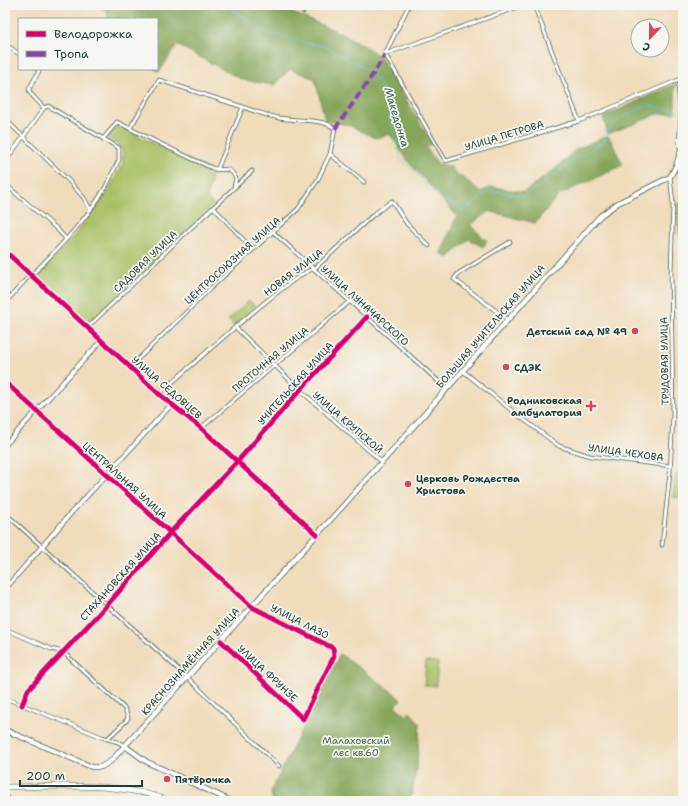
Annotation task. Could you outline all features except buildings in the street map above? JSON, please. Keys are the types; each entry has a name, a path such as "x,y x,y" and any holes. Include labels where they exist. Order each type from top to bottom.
{"main road":[{"path":"670,177 676,166 683,144"},
{"name":"БОЛЬШАЯ УЧИТЕЛЬСКАЯ УЛИЦА","path":"317,535 600,216 618,203 670,177"},
{"name":"КРАСНОЗНАМЁННАЯ УЛИЦА","path":"5,730 74,760 95,767 101,767 108,764 317,535"},
{"path":"125,746 147,761 231,801"},
{"path":"5,787 81,787 122,789 146,793 170,801"}],"street":[{"path":"304,12 306,5"},
{"path":"385,54 409,5"},
{"path":"385,54 524,5"},
{"path":"534,5 579,121"},
{"path":"5,44 18,53"},
{"name":"УЛИЦА ПЕТРОВА","path":"385,54 408,92 424,125 446,161 579,121 682,77"},
{"path":"38,70 39,71 29,89 30,93 44,108"},
{"path":"681,150 679,144 681,116 678,87 682,77"},
{"path":"130,128 159,80 243,107 217,170"},
{"path":"5,162 44,108 48,106 119,148 119,160 105,188 90,209 66,239 36,271 30,275 5,303"},
{"name":"ЦЕНТРОСОЮЗНАЯ УЛИЦА","path":"130,367 216,283 298,209 317,181 330,154 336,129 332,125 304,120 278,118 243,107"},
{"path":"5,119 70,182 84,198 90,209"},
{"path":"103,139 117,122 168,148 217,170 226,168 233,172 236,179 233,188"},
{"path":"330,154 364,182"},
{"name":"САДОВАЯ УЛИЦА","path":"88,328 177,241 252,171"},
{"name":"ТРУДОВАЯ УЛИЦА","path":"662,545 671,466 673,414 671,276 673,203 670,177"},
{"path":"5,184 57,229 66,239"},
{"name":"НОВАЯ УЛИЦА","path":"159,394 235,327 292,281 310,269 314,269 373,215 392,201 407,224 429,246"},
{"path":"214,208 253,250"},
{"name":"УЛИЦА ЛУНАЧАРСКОГО","path":"273,232 447,389"},
{"path":"508,320 454,279 460,273 510,242"},
{"name":"УЛИЦА СЕДОВЦЕВ","path":"5,251 159,394 200,428 317,535"},
{"name":"ПРОТОЧНАЯ УЛИЦА","path":"200,428 276,367 350,301"},
{"name":"УЧИТЕЛЬСКАЯ УЛИЦА","path":"237,462 367,317"},
{"name":"УЛИЦА КРУПСКОЙ","path":"235,327 300,390 382,462"},
{"path":"5,445 102,340"},
{"name":"УЛИЦА ЧЕХОВА","path":"463,371 510,410 559,446 590,456 671,466"},
{"name":"ЦЕНТРАЛЬНАЯ УЛИЦА","path":"5,382 170,534 252,607"},
{"path":"5,589 171,404"},
{"name":"СТАХАНОВСКАЯ УЛИЦА","path":"22,705 28,690 237,462"},
{"path":"5,513 188,678 279,766"},
{"name":"УЛИЦА ЛАЗО","path":"252,607 333,648 334,656 303,719"},
{"path":"5,629 51,649 64,652 126,709 128,718 107,739"},
{"name":"УЛИЦА ФРУНЗЕ","path":"221,641 303,719"},
{"path":"5,698 125,746"}],"green space":[{"path":"98,5 274,5 346,35 380,56 432,143 426,148 438,164 450,166 456,173 479,192 493,187 524,192 553,171 575,150 606,136 609,137 623,165 559,195 535,223 489,211 470,225 487,241 483,247 469,239 448,258 441,253 457,216 407,160 390,134 376,138 348,125 325,120 315,79 290,69 274,85 243,80 177,45 159,72 156,70 158,70 158,18 107,18 108,16 107,11"},
{"path":"675,84 675,113 658,114 608,134 603,117"},
{"path":"118,125 156,145 213,171 207,198 213,205 89,322 38,275 73,237 92,213 108,191 123,163 122,148 107,138"},
{"path":"683,203 683,235 679,235 678,204"},
{"path":"249,301 255,306 234,326 228,320"},
{"path":"676,474 683,475 683,499 673,497"},
{"name":"Малаховский лес кв.60","path":"340,654 395,694 401,700 395,706 407,716 410,712 420,724 417,765 411,797 412,801 272,801 271,791"},
{"path":"426,661 438,662 436,686 424,685"}],"waterway":[{"name":"Македонка","path":"222,5 230,8 264,31 302,42 325,46 371,72 383,91 401,160 415,171 429,189 463,210 473,204 489,190 524,196 577,158 604,142 612,123 646,105 678,111"}],"railway":[{"path":"5,794 12,801"}],"marked path":[{"path":"335,129 374,73 385,54"}],"cycle path":[{"path":"5,251 159,394 201,428 317,535"},
{"path":"22,705 28,690 107,605 170,533 237,462 367,317"},
{"path":"5,382 252,607 333,648 334,656 303,719 221,641"}],"place":[{"name":"Детский сад № 49","path":"635,331"},
{"name":"СДЭК","path":"506,367"},
{"name":"Родниковская амбулатория","path":"591,406"},
{"name":"Церковь Рождества Христова","path":"408,484"},
{"name":"Пятёрочка","path":"167,779"}]}
